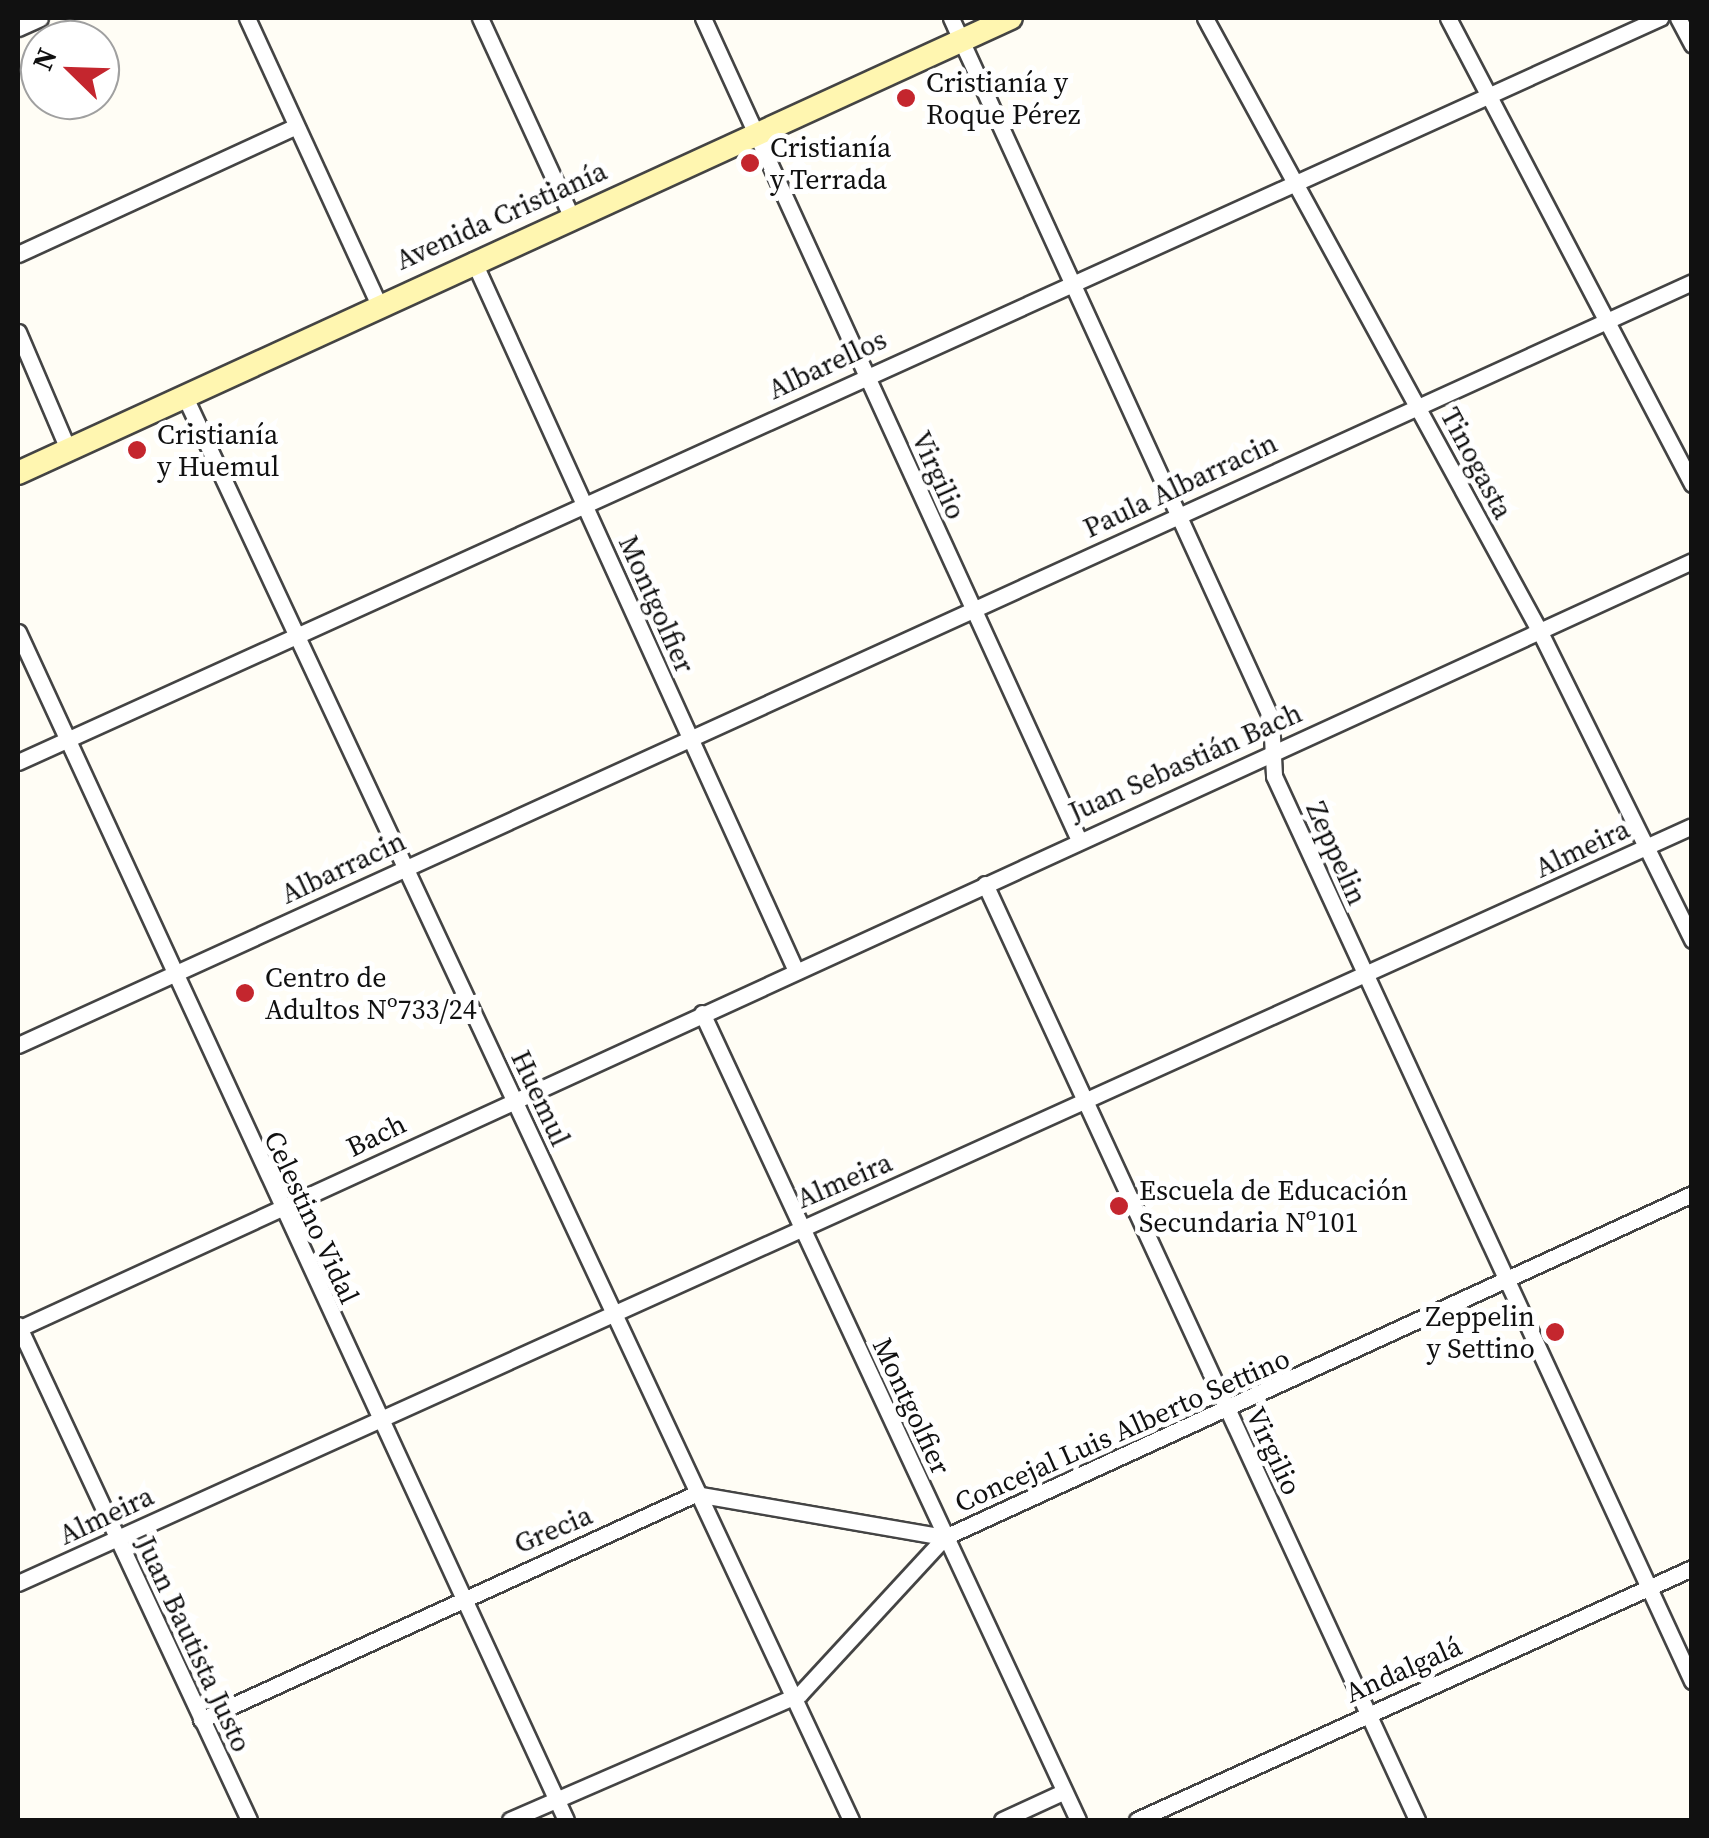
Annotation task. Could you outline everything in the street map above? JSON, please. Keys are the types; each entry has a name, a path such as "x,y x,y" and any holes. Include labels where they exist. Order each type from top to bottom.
{"main road":[{"name":"Avenida Cristianía","path":"18,472 472,260 756,134 956,28 1011,18"}],"street":[{"path":"18,28 40,18"},
{"path":"247,18 378,304"},
{"path":"480,18 571,216"},
{"name":"Virgilio","path":"703,18 1078,838"},
{"name":"Tinogasta","path":"1205,18 1539,630 1692,940"},
{"path":"1448,18 1692,484"},
{"name":"Albarellos","path":"18,762 1072,277 1660,18"},
{"path":"1678,18 1692,44"},
{"name":"Zeppelin","path":"956,28 1271,718 1274,776 1692,1681"},
{"path":"18,254 294,127"},
{"name":"Montgolfier","path":"472,260 795,969"},
{"name":"Paula Albarracin","path":"689,736 1692,282"},
{"path":"18,332 68,449"},
{"name":"Huemul","path":"185,397 406,866 788,1701 851,1820"},
{"name":"Juan Sebastián Bach","path":"702,1013 1274,748 1692,561"},
{"name":"Celestino Vidal","path":"18,632 566,1820"},
{"name":"Albarracin","path":"18,1045 689,736"},
{"name":"Almeira","path":"18,1584 610,1310 1087,1104 1692,826"},
{"name":"Virgilio","path":"984,884 1417,1820"},
{"name":"Montgolfier","path":"702,1013 1078,1820"},
{"name":"Bach","path":"18,1328 702,1013"},
{"name":"Concejal Luis Alberto Settino","path":"510,1820 558,1804 788,1701 945,1537 1692,1194"},
{"name":"Juan Bautista Justo","path":"18,1328 249,1820"},
{"path":"695,1494 945,1537"},
{"name":"Grecia","path":"201,1720 460,1596 695,1494"},
{"name":"Andalgalá","path":"1137,1820 1692,1568"},
{"path":"1002,1820 1063,1792"}],"place":[{"name":"Cristianía y Roque Pérez","path":"906,98"},
{"name":"Cristianía y Terrada","path":"750,163"},
{"name":"Cristianía y Huemul","path":"137,450"},
{"name":"Centro de Adultos Nº733/24","path":"245,993"},
{"name":"Escuela de Educación Secundaria Nº101","path":"1119,1206"},
{"name":"Zeppelin y Settino","path":"1555,1332"}]}
